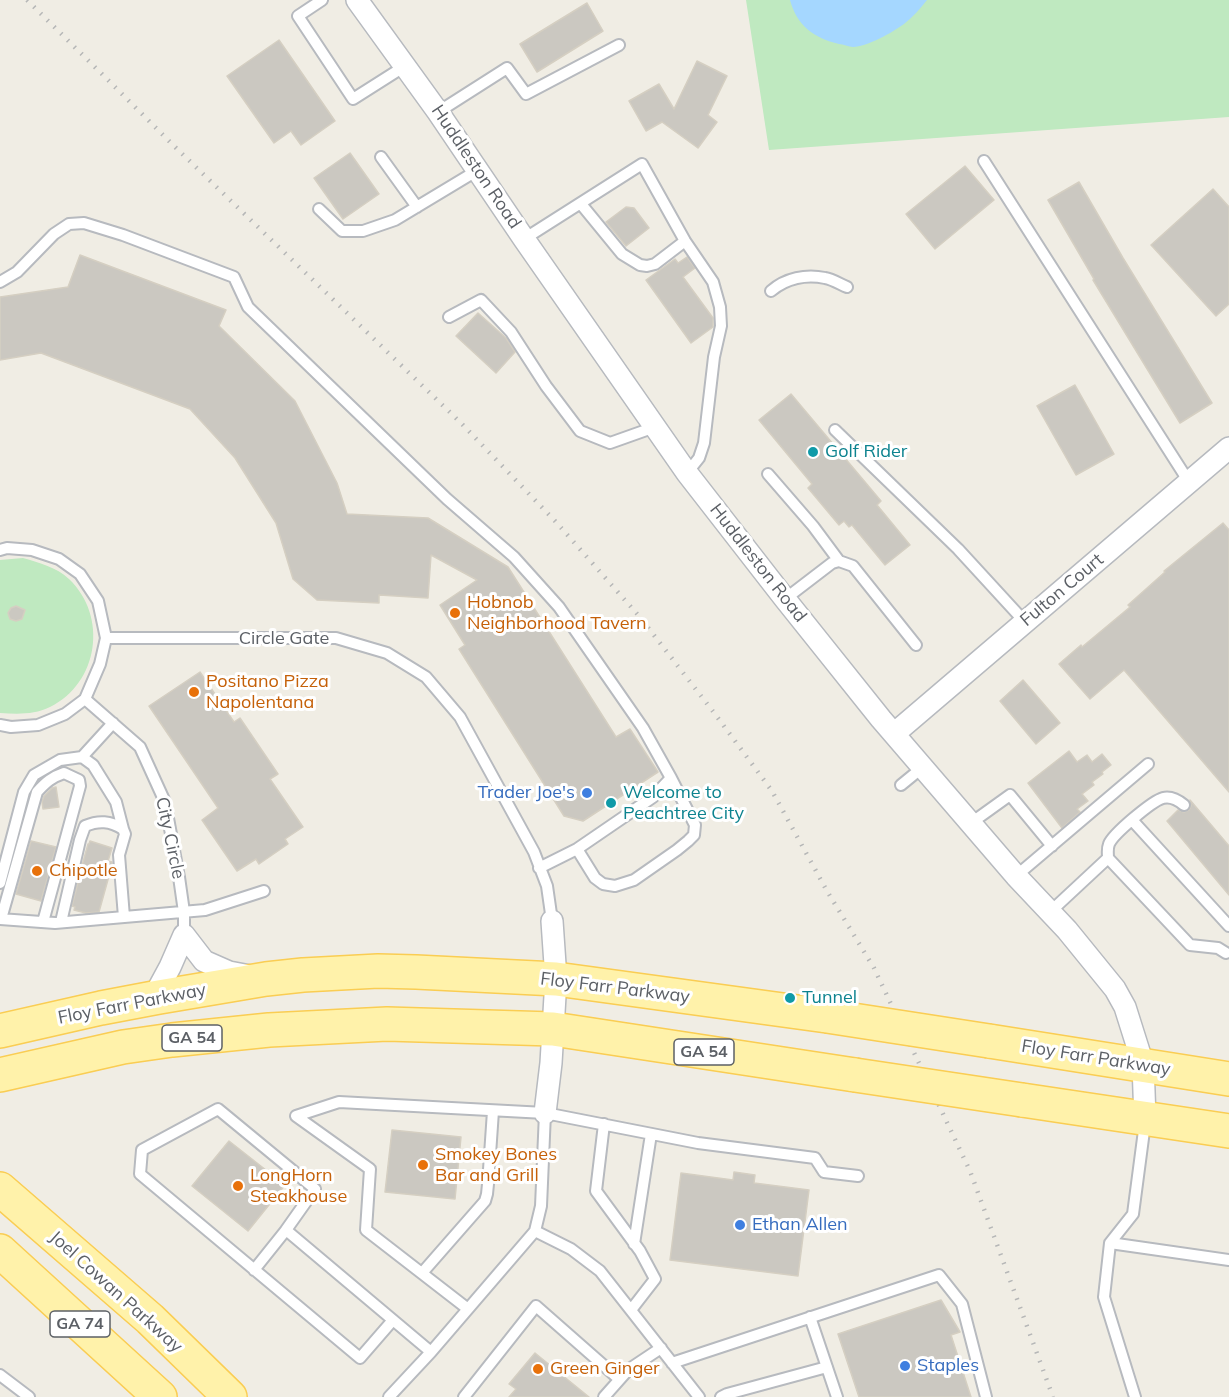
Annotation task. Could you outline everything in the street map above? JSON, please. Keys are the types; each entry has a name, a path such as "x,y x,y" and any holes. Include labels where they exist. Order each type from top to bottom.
{"main road":[{"name":"Floy Farr Parkway","path":"0,1031 159,997 266,980 312,974 416,972 556,979 827,1016 1229,1079"},
{"name":"GA 54","path":"3,1077 123,1047 269,1030 387,1024 553,1029 1229,1131"},
{"name":"Joel Cowan Parkway","path":"3,1188 150,1319 230,1397"},
{"name":"GA 74","path":"0,1251 160,1397"}],"street":[{"name":"Huddleston Road","path":"357,0 438,112 687,473 881,718 1016,876 1067,930 1115,989 1125,1007 1143,1064 1145,1119"},
{"name":"Fulton Court","path":"895,733 1229,448"},
{"path":"545,1113 551,1063 556,979 552,921"},
{"path":"184,935 204,961 229,972 266,980"},
{"name":"City Circle","path":"126,1004 157,991 184,935"}],"lane":[{"path":"322,0 298,16 353,99 405,66"},
{"path":"438,112 507,68 526,94 619,45"},
{"path":"381,157 417,207"},
{"path":"984,161 1189,482"},
{"path":"524,239 642,164 685,241 713,282 720,307 721,326 714,357 704,443 699,458 687,473"},
{"path":"319,208 342,231 363,231 395,220 478,170"},
{"path":"581,204 622,254 640,265 655,264 685,241"},
{"path":"0,282 17,273 54,234 69,224 84,223 123,235 234,277 248,307 447,499 514,558 559,607 643,728 695,825 694,835 677,850 634,880 615,886 603,884 595,878 577,849"},
{"path":"771,291 778,284 798,277 826,278 847,287"},
{"path":"449,317 481,300 511,332 546,386 580,432 610,443 655,427"},
{"path":"835,430 958,549 1025,622"},
{"path":"768,474 813,526 839,561 853,566 916,645"},
{"path":"0,550 7,548 32,550 59,559 80,574 98,602 106,638 100,663 85,699 65,714 38,725 11,727 0,725"},
{"path":"785,599 832,563 839,561"},
{"name":"Circle Gate","path":"106,638 336,638 387,653 426,677 460,717 534,852 547,886 552,921"},
{"name":"City Circle","path":"85,699 140,747 165,802 179,877 184,912 184,935"},
{"path":"0,883 24,792 34,775 60,760 82,757 112,723"},
{"path":"43,922 80,786 79,780 85,768 82,757"},
{"path":"82,757 93,765 116,802 125,834 119,855 124,917"},
{"path":"1016,876 1148,764"},
{"path":"901,785 923,767"},
{"path":"79,780 64,773 47,781 37,792 1,919 60,922 205,910 264,891"},
{"path":"539,868 577,849 653,798 670,778"},
{"path":"971,823 1010,795 1052,846"},
{"path":"1184,805 1176,798 1164,797 1154,802 1110,840 1108,858 1190,945 1224,948"},
{"path":"1132,820 1229,926"},
{"path":"60,922 85,826 96,821 116,825 123,829"},
{"path":"1050,912 1108,858"},
{"path":"468,1309 366,1230 370,1169 296,1116 339,1102 545,1113 698,1143 815,1158 824,1172 858,1176"},
{"path":"255,1270 315,1190 218,1109 142,1150 140,1174 360,1358 393,1320"},
{"path":"422,1273 485,1201 493,1111"},
{"path":"389,1397 431,1352 535,1231 541,1206 545,1113"},
{"path":"1135,1397 1104,1297 1110,1243 1133,1214 1145,1119"},
{"path":"604,1125 596,1191 640,1251 655,1279 631,1310"},
{"path":"634,1244 651,1134"},
{"path":"286,1230 431,1352"},
{"path":"535,1231 571,1249 600,1271 699,1397"},
{"path":"1110,1243 1229,1260"},
{"path":"672,1363 939,1275 962,1304 986,1397"},
{"path":"464,1397 536,1306 619,1379"},
{"path":"810,1317 837,1397"},
{"path":"604,1397 628,1370 661,1348"},
{"path":"721,1397 827,1367"},
{"path":"0,1375 29,1397"}],"green space":[{"path":"746,0 1229,0 1229,117 769,150"},
{"path":"23,558 59,571 81,594 89,611 93,629 92,648 88,666 79,682 66,696 50,707 32,713 0,713 0,560"}],"water":[{"path":"790,0 927,0 913,16 887,35 853,47 814,34 797,17"}],"building":[{"path":"587,3 603,31 537,72 520,44"},
{"path":"279,40 335,121 301,145 291,131 274,143 227,76"},
{"path":"697,61 727,76 708,115 717,122 698,148 662,122 646,131 629,101 659,84 674,109"},
{"path":"350,153 379,194 343,219 314,178"},
{"path":"965,166 994,200 935,249 906,214"},
{"path":"1079,182 1212,403 1180,423 1093,280 1048,200"},
{"path":"1213,189 1229,207 1229,304 1216,316 1151,245"},
{"path":"626,207 634,208 649,228 626,246 606,222"},
{"path":"80,255 226,310 219,326 295,401 337,483 347,514 428,518 508,567 616,737 630,729 658,772 583,821 564,816 459,649 465,645 440,605 477,580 431,555 428,598 379,595 379,603 317,600 293,579 276,523 235,458 190,409 41,353 0,360 0,297 68,287"},
{"path":"687,257 695,268 683,277 713,318 713,327 691,343 646,280 675,259 678,263"},
{"path":"478,313 506,338 515,352 496,373 456,336"},
{"path":"1075,385 1114,454 1076,475 1037,406"},
{"name":"Golf Rider","path":"791,394 881,501 877,505 910,545 885,565 852,525 849,527 844,521 839,525 808,488 812,484 759,420"},
{"path":"1223,523 1229,530 1229,792 1124,670 1090,699 1059,664 1130,607 1128,605 1164,571"},
{"path":"16,606 25,610 22,619 16,621 10,619 8,613"},
{"path":"200,672 234,722 240,718 278,774 270,779 303,827 285,839 288,844 259,864 256,859 237,871 202,820 218,808 149,706"},
{"path":"1023,680 1060,723 1036,744 1000,701"},
{"path":"1069,751 1077,762 1087,755 1092,762 1102,754 1111,765 1092,782 1094,785 1082,794 1088,801 1077,809 1080,812 1062,828 1028,783"},
{"path":"56,787 59,807 43,809 44,796"},
{"path":"1190,800 1229,846 1229,895 1167,821 1178,810 1184,812 1189,810"},
{"name":"Chipotle","path":"31,841 56,847 41,901 16,894"},
{"path":"90,841 112,848 108,861 112,862 112,865 99,912 86,913 74,910 75,907 72,906"},
{"name":"Smokey Bones Bar and Grill","path":"392,1130 461,1137 455,1199 385,1192"},
{"name":"LongHorn Steakhouse","path":"229,1141 285,1185 248,1231 192,1186"},
{"name":"Ethan Allen","path":"734,1172 755,1175 754,1183 809,1190 798,1276 670,1260 681,1173 733,1180"},
{"name":"Staples","path":"941,1300 960,1332 951,1335 971,1397 859,1397 838,1334"},
{"name":"Green Ginger","path":"535,1353 589,1397 509,1397 516,1389 509,1384"}],"railway":[{"path":"27,0 173,145 461,423 556,522 639,616 772,791 827,891 874,968 970,1171 1053,1397"}],"place":[{"name":"Golf Rider","path":"813,452"},
{"name":"Hobnob Neighborhood Tavern","path":"455,613"},
{"name":"Positano Pizza Napolentana","path":"194,692"},
{"name":"Trader Joe's","path":"587,793"},
{"name":"Welcome to Peachtree City","path":"611,803"},
{"name":"Chipotle","path":"37,871"},
{"name":"Tunnel","path":"790,998"},
{"name":"Smokey Bones Bar and Grill","path":"423,1165"},
{"name":"LongHorn Steakhouse","path":"238,1186"},
{"name":"Ethan Allen","path":"740,1225"},
{"name":"Staples","path":"905,1366"},
{"name":"Green Ginger","path":"538,1369"}]}
